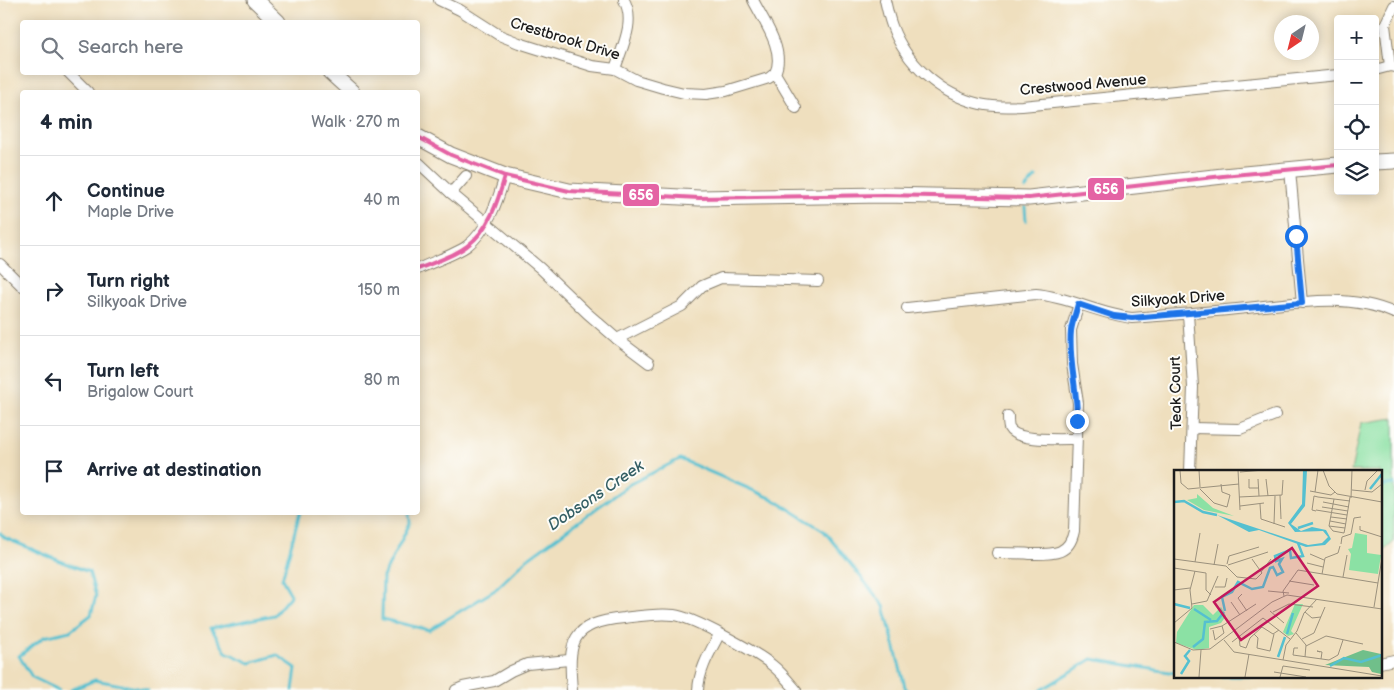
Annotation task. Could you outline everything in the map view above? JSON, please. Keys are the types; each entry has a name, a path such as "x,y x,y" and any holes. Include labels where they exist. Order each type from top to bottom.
{"main road":[{"path":"255,0 276,20"},
{"path":"333,75 350,90"},
{"path":"420,138 451,155 505,176 569,191 698,198 885,195 1029,198 1223,176 1334,166"},
{"path":"1379,162 1394,161"}],"street":[{"name":"Crestbrook Drive","path":"439,0 460,10 499,35 519,43 592,66 615,69 636,80 684,93 706,94 726,92 769,78 774,73"},
{"path":"615,69 629,21 624,0"},
{"path":"753,0 778,56 778,66 774,73 796,108"},
{"name":"Crestwood Avenue","path":"885,0 892,26 901,45 913,63 943,89 980,104 1004,107 1022,106 1334,75"},
{"path":"1379,69 1392,66 1385,25 1394,6"},
{"path":"71,75 86,90"},
{"path":"420,164 486,224 503,235 617,339 649,363"},
{"path":"1290,170 1302,303"},
{"path":"450,193 466,176"},
{"path":"420,268 466,246 486,224 505,176"},
{"path":"0,264 20,284"},
{"path":"617,339 682,306 702,286 721,278 818,281"},
{"name":"Silkyoak Drive","path":"907,308 1036,294 1054,296 1114,316 1132,318 1341,301 1367,303 1394,313"},
{"path":"997,553 1052,554 1061,552 1072,540 1074,531 1078,403 1072,364 1071,330 1078,304"},
{"name":"Teak Court","path":"1188,314 1193,387 1190,470"},
{"path":"1192,428 1240,429 1275,415"},
{"path":"1008,416 1008,427 1013,433 1024,438 1076,439"},
{"path":"572,690 569,660 572,645 580,633 590,625 602,620 659,614 687,618 754,653 773,666 796,690"},
{"path":"698,690 698,681 704,663 719,635"},
{"path":"456,690 494,681 527,664 569,660"}],"green space":[{"path":"1394,418 1394,542 1382,552 1382,470 1351,470 1361,423"}],"waterway":[{"path":"1025,189 1036,177"},
{"path":"1025,207 1026,221"},
{"name":"Dobsons Creek","path":"409,515 410,523 383,577 382,619 429,630 495,590 527,559 630,484 680,459 773,499 824,531 884,606 907,690"},
{"name":"Dobsons Creek","path":"1382,486 1394,484"},
{"name":"Dobsons Creek","path":"293,690 296,668 277,655 250,663 226,652 211,628 274,615 291,595 282,579 299,515"},
{"name":"Dobsons Creek","path":"0,533 5,538 89,572 96,596 91,615 70,631 44,637 19,656 32,677 59,690"},
{"name":"Dobsons Creek","path":"1041,690 1092,659 1174,673"},
{"name":"Dobsons Creek","path":"71,690 95,680 148,690"}],"transit line":[{"name":"656","path":"420,138 451,155 505,176 569,191 699,198 885,195 1029,198 1334,165"},
{"name":"656","path":"420,268 456,253 475,239 492,214 505,176"}],"route":[{"path":"1077,421 1078,403 1072,364 1071,330 1078,304 1114,316 1132,318 1302,303 1296,236"}]}
